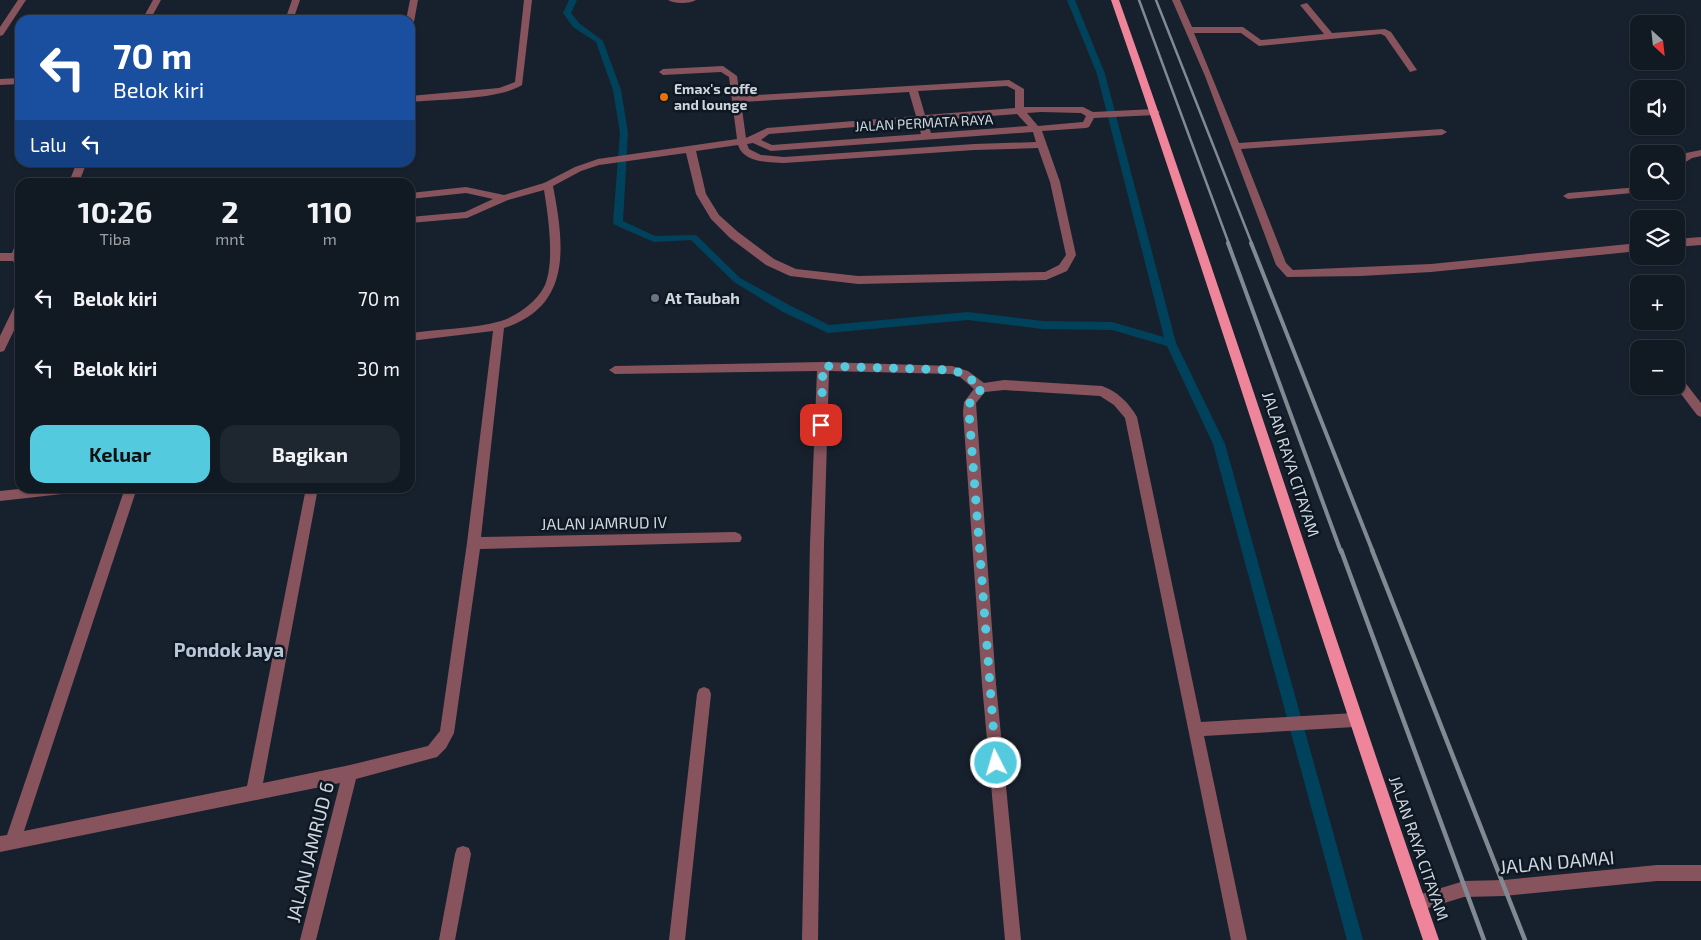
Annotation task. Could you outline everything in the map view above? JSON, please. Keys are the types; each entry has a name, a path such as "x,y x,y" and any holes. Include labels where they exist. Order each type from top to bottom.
{"main road":[{"name":"JALAN RAYA CITAYAM","path":"1115,0 1155,112 1354,720 1431,940"}],"street":[{"path":"0,33 22,0"},
{"path":"148,15 156,0"},
{"path":"291,15 296,0"},
{"path":"411,15 414,0"},
{"path":"415,99 499,91 511,88 519,83 528,0"},
{"path":"672,0 692,0"},
{"path":"1176,0 1209,76 1280,265 1291,274 1431,268 1630,248"},
{"path":"1304,4 1330,36"},
{"path":"1188,30 1243,30 1259,43 1385,32 1413,70"},
{"path":"663,72 723,69 729,72 733,76 742,142 745,151 759,158 784,160 1005,145 1042,145"},
{"path":"0,82 15,80"},
{"path":"690,148 701,194 715,217 734,235 770,262 794,273 858,280 1046,276 1063,268 1071,255 1055,182 1037,130 1020,111 1019,89 1009,83 737,99"},
{"path":"913,89 927,137"},
{"name":"JALAN PERMATA RAYA","path":"415,220 467,215 504,198 548,185 578,169 598,162 754,140 767,131 1020,111 1083,110 1091,115 1155,112"},
{"name":"JALAN PERMATA RAYA","path":"754,140 771,148 1037,130 1086,125 1091,115"},
{"path":"1234,146 1442,132"},
{"path":"1685,158 1689,155 1701,153"},
{"path":"415,336 499,325 522,314 541,300 553,278 553,209 548,185"},
{"path":"415,195 466,190 504,198"},
{"path":"1568,196 1630,191"},
{"path":"1685,242 1701,241"},
{"path":"0,257 15,260"},
{"path":"0,348 15,316"},
{"path":"7,843 350,773 432,752 441,744 447,733 474,543 499,325"},
{"path":"810,940 817,554 823,366"},
{"path":"614,370 823,366 952,370 964,374 982,388"},
{"path":"1013,940 989,684 969,412 970,402 982,388 1004,385 1102,391 1114,396 1131,417 1184,684 1239,940"},
{"path":"1685,390 1701,412"},
{"path":"0,496 26,493"},
{"path":"7,843 129,493"},
{"path":"254,792 311,493"},
{"name":"JALAN JAMRUD IV","path":"474,543 735,538"},
{"path":"677,940 704,694"},
{"path":"1195,730 1234,726 1354,720"},
{"name":"JALAN JAMRUD 6","path":"308,940 350,773"},
{"path":"447,940 463,854"},
{"name":"JALAN DAMAI","path":"1418,903 1464,889 1504,888 1657,873 1701,873"}],"waterway":[{"path":"573,0 567,13 576,25 599,41 617,90 624,133 618,223 654,239 693,237 737,280 787,309 828,329 968,316 1043,325 1112,326 1171,343"},
{"path":"1071,0 1101,74 1171,343"},
{"path":"1171,343 1219,444 1355,940"}],"railway":[{"path":"1139,0 1229,244"},
{"path":"1156,0 1252,244"},
{"path":"1228,243 1341,552"},
{"path":"1251,243 1373,552"},
{"path":"1341,550 1484,940"},
{"path":"1372,550 1525,940"}],"place":[{"name":"Emax's coffe and lounge","path":"664,97"},
{"name":"At Taubah","path":"655,298"}],"district":[{"name":"Pondok Jaya","path":"229,650"}],"route":[{"path":"821,425 823,366 952,370 974,380 982,388 970,402 969,412 996,763"}]}
